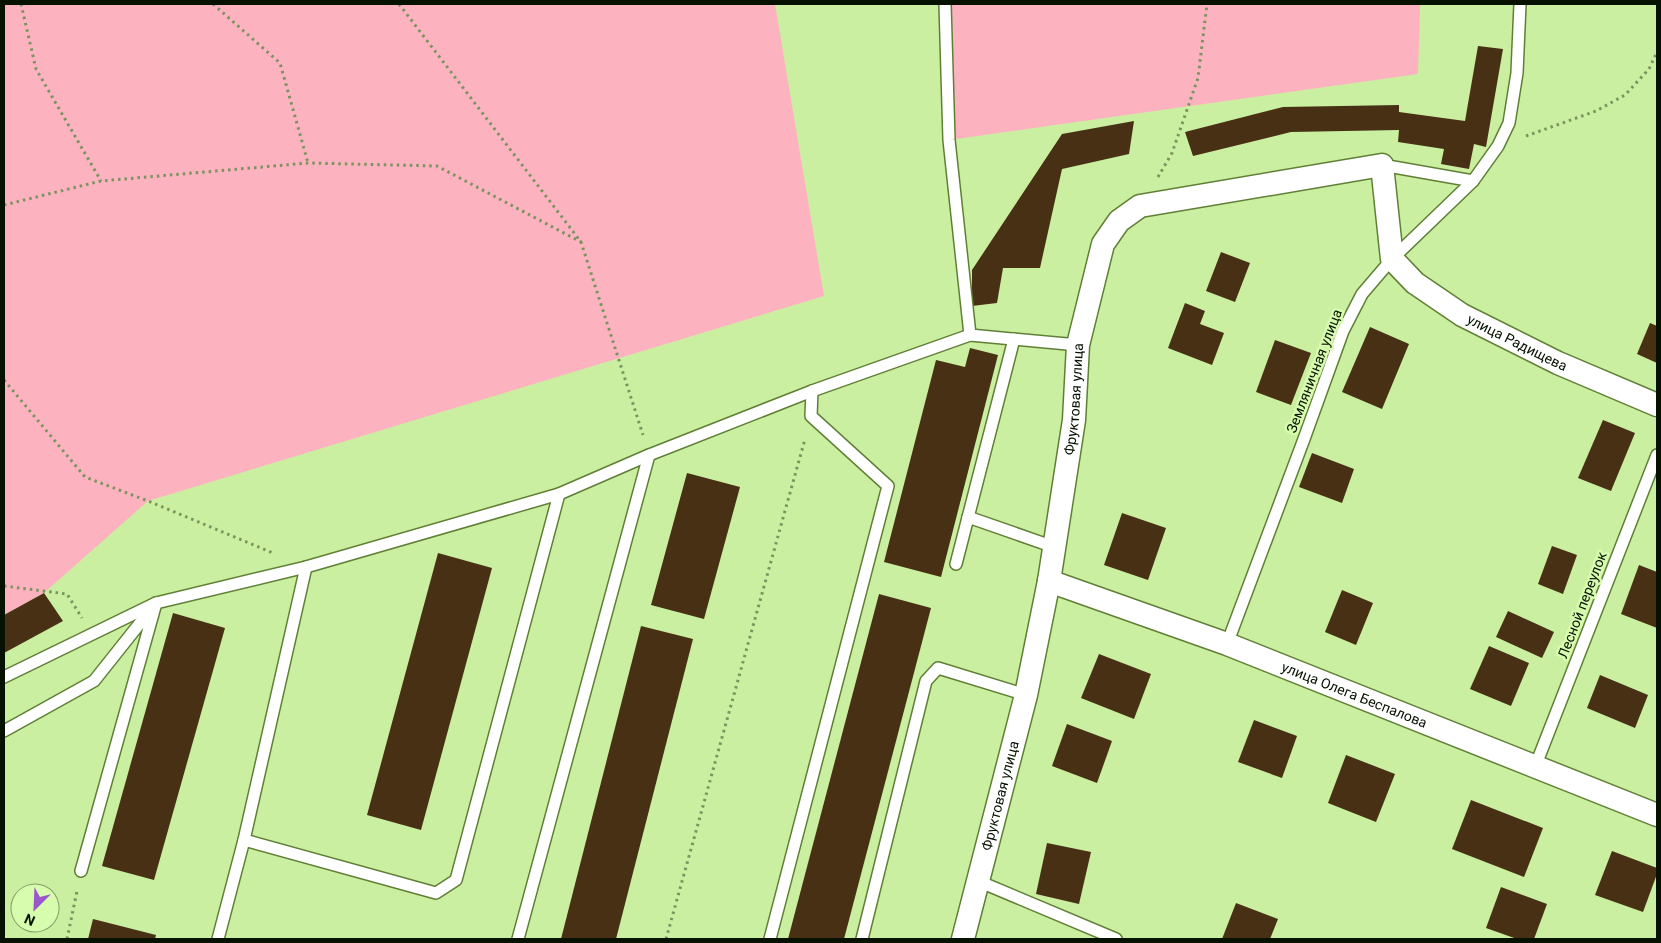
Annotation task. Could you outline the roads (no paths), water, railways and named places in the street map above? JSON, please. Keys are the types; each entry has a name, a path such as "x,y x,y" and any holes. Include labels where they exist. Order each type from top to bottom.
{"street":[{"path":"1382,165 1392,259"},
{"name":"Фруктовая улица","path":"963,939 1026,695 1054,547 1074,420 1078,345 1103,244 1119,221 1140,206 1382,165"},
{"name":"улица Радищева","path":"1392,259 1415,283 1462,314 1558,364 1657,405"},
{"name":"улица Олега Беспалова","path":"1048,581 1227,644 1657,815"}],"lane":[{"path":"945,4 949,140 970,335"},
{"name":"Земляничная улица","path":"1227,644 1343,330 1362,294 1392,259 1474,181 1498,146 1509,123 1517,74 1520,4"},
{"path":"1382,165 1474,181"},
{"path":"4,678 156,603 306,567 558,494 649,455 812,391 970,335 1078,345"},
{"path":"956,564 1014,339"},
{"path":"770,939 888,486 811,416 812,391"},
{"path":"518,939 649,455"},
{"name":"Лесной переулок","path":"1535,766 1657,455"},
{"path":"244,840 436,893 456,880 558,494"},
{"path":"968,518 1054,547"},
{"path":"218,939 244,840 306,567"},
{"path":"4,731 94,682 156,603"},
{"path":"81,871 156,603"},
{"path":"862,939 926,681 938,668 1026,695"},
{"path":"978,881 1116,939"}]}
